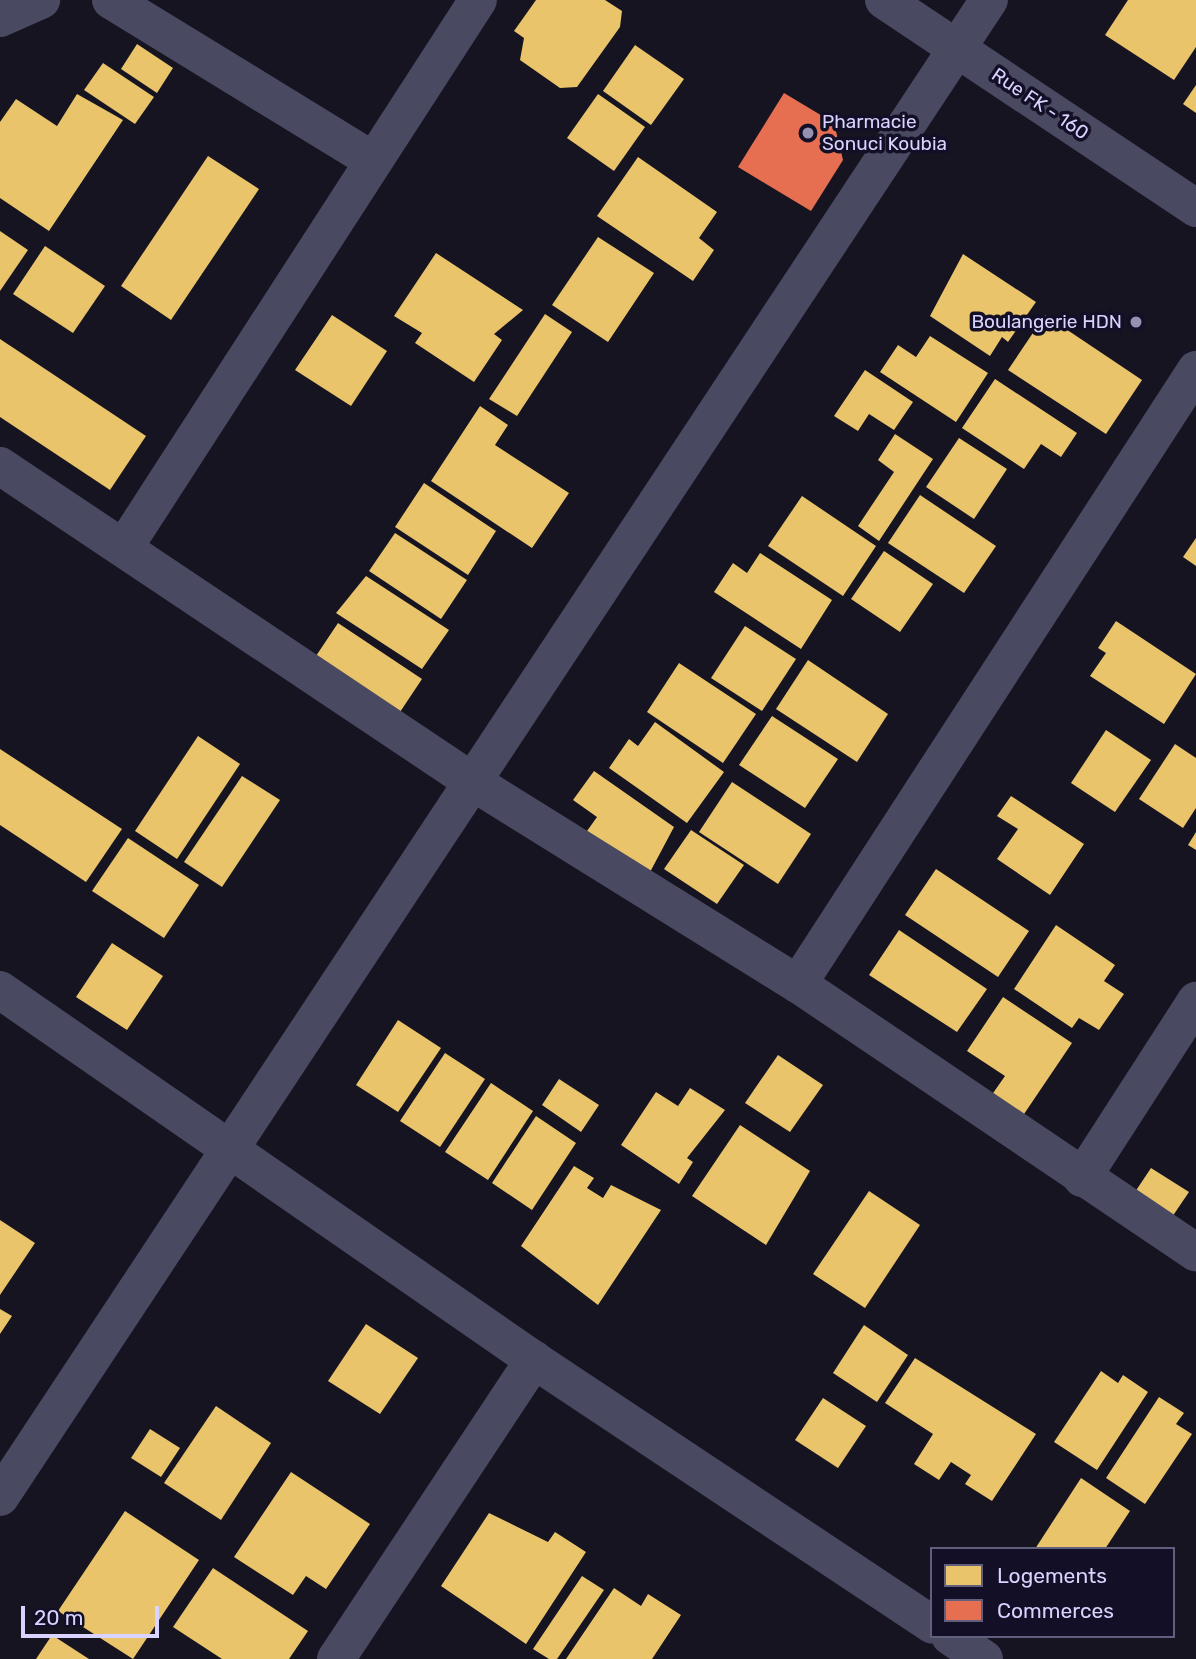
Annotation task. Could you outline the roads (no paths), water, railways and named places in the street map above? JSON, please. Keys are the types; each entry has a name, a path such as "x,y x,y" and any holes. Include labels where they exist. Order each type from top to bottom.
{"street":[{"path":"0,18 41,0"},
{"path":"111,0 370,159"},
{"path":"125,546 370,159 478,0"},
{"name":"Rue FK - 160","path":"884,0 1196,208"},
{"path":"0,1497 989,0"},
{"path":"798,984 1196,370"},
{"path":"0,466 125,546 473,782 798,984 1082,1178 1196,1252"},
{"path":"0,990 232,1145 534,1360 930,1624"},
{"path":"1082,1178 1196,1001"},
{"path":"336,1659 534,1360"},
{"path":"953,1638 984,1659"}],"place":[{"name":"Pharmacie Sonuci Koubia","path":"808,133"},
{"name":"Boulangerie HDN","path":"1136,322"}]}
